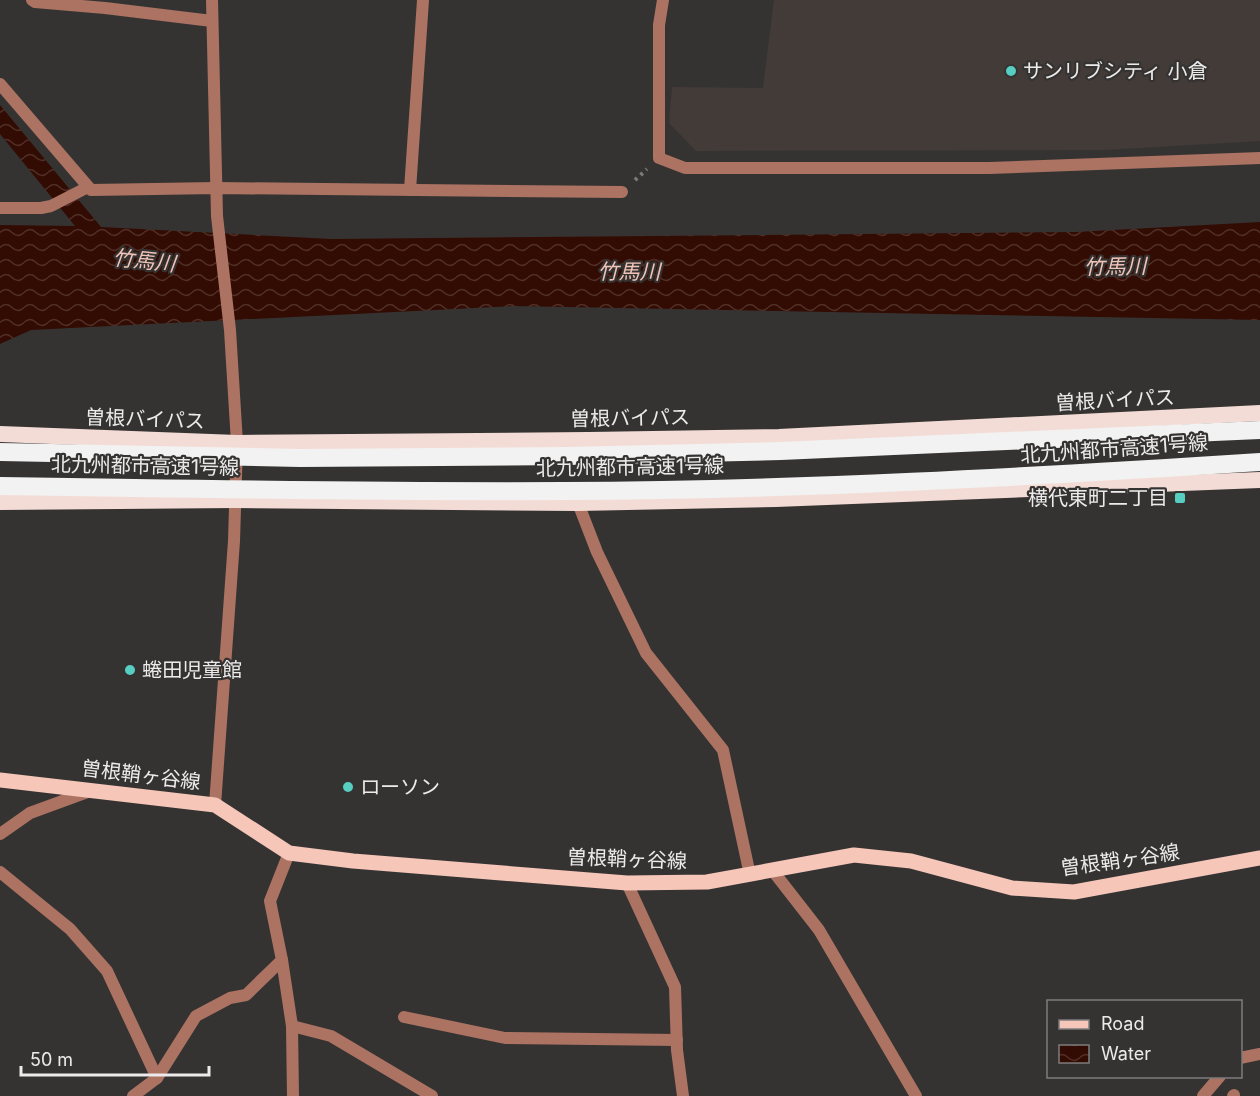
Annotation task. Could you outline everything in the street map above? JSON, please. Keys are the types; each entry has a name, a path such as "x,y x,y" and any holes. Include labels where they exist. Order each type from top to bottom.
{"highway":[{"name":"曽根バイパス","path":"0,434 237,443 780,437 1260,413"},
{"name":"北九州都市高速1号線","path":"0,452 300,458 567,456 841,449 1260,430"},
{"name":"北九州都市高速1号線","path":"0,486 300,491 577,491 778,487 1019,478 1260,462"},
{"path":"0,502 235,500 578,503 776,499 1260,480"}],"main road":[{"name":"曽根鞘ヶ谷線","path":"0,780 215,805 289,853 353,861 627,883 707,882 854,855 911,861 1012,888 1074,892 1260,858"}],"street":[{"path":"32,0 212,21"},
{"path":"212,0 217,216 230,330 237,443 234,542 215,805"},
{"path":"410,190 423,0"},
{"path":"663,0 659,25 659,158 684,168 989,168 1260,158"},
{"path":"0,84 91,190 216,188 622,192"},
{"path":"0,208 51,206 88,187"},
{"path":"578,503 597,552 646,653 723,750 750,875"},
{"path":"0,834 30,813 93,790"},
{"path":"289,853 270,901 292,1026 293,1096"},
{"path":"774,871 819,930 916,1096"},
{"path":"0,872 70,929 107,971 157,1078"},
{"path":"627,883 675,987 677,1040 683,1096"},
{"path":"133,1096 157,1078 196,1016 230,998 246,995 282,960"},
{"path":"404,1017 505,1038 677,1040"},
{"path":"292,1026 331,1036 432,1096"},
{"path":"1242,1058 1260,1054"},
{"path":"1203,1096 1219,1078"}],"path":[{"path":"622,192 659,158"}],"shaded area":[{"path":"774,0 1260,0 1260,141 1105,150 696,151 669,123 672,87 763,88"}],"water":[{"name":"竹馬川","path":"0,105 101,227 332,239 1076,232 1260,222 1260,320 513,306 31,330 0,344 0,225 75,226 0,134"}],"place":[{"name":"サンリブシティ 小倉","path":"1011,71"},
{"name":"横代東町二丁目","path":"1180,498"},
{"name":"蜷田児童館","path":"130,670"},
{"name":"ローソン","path":"348,787"}]}
